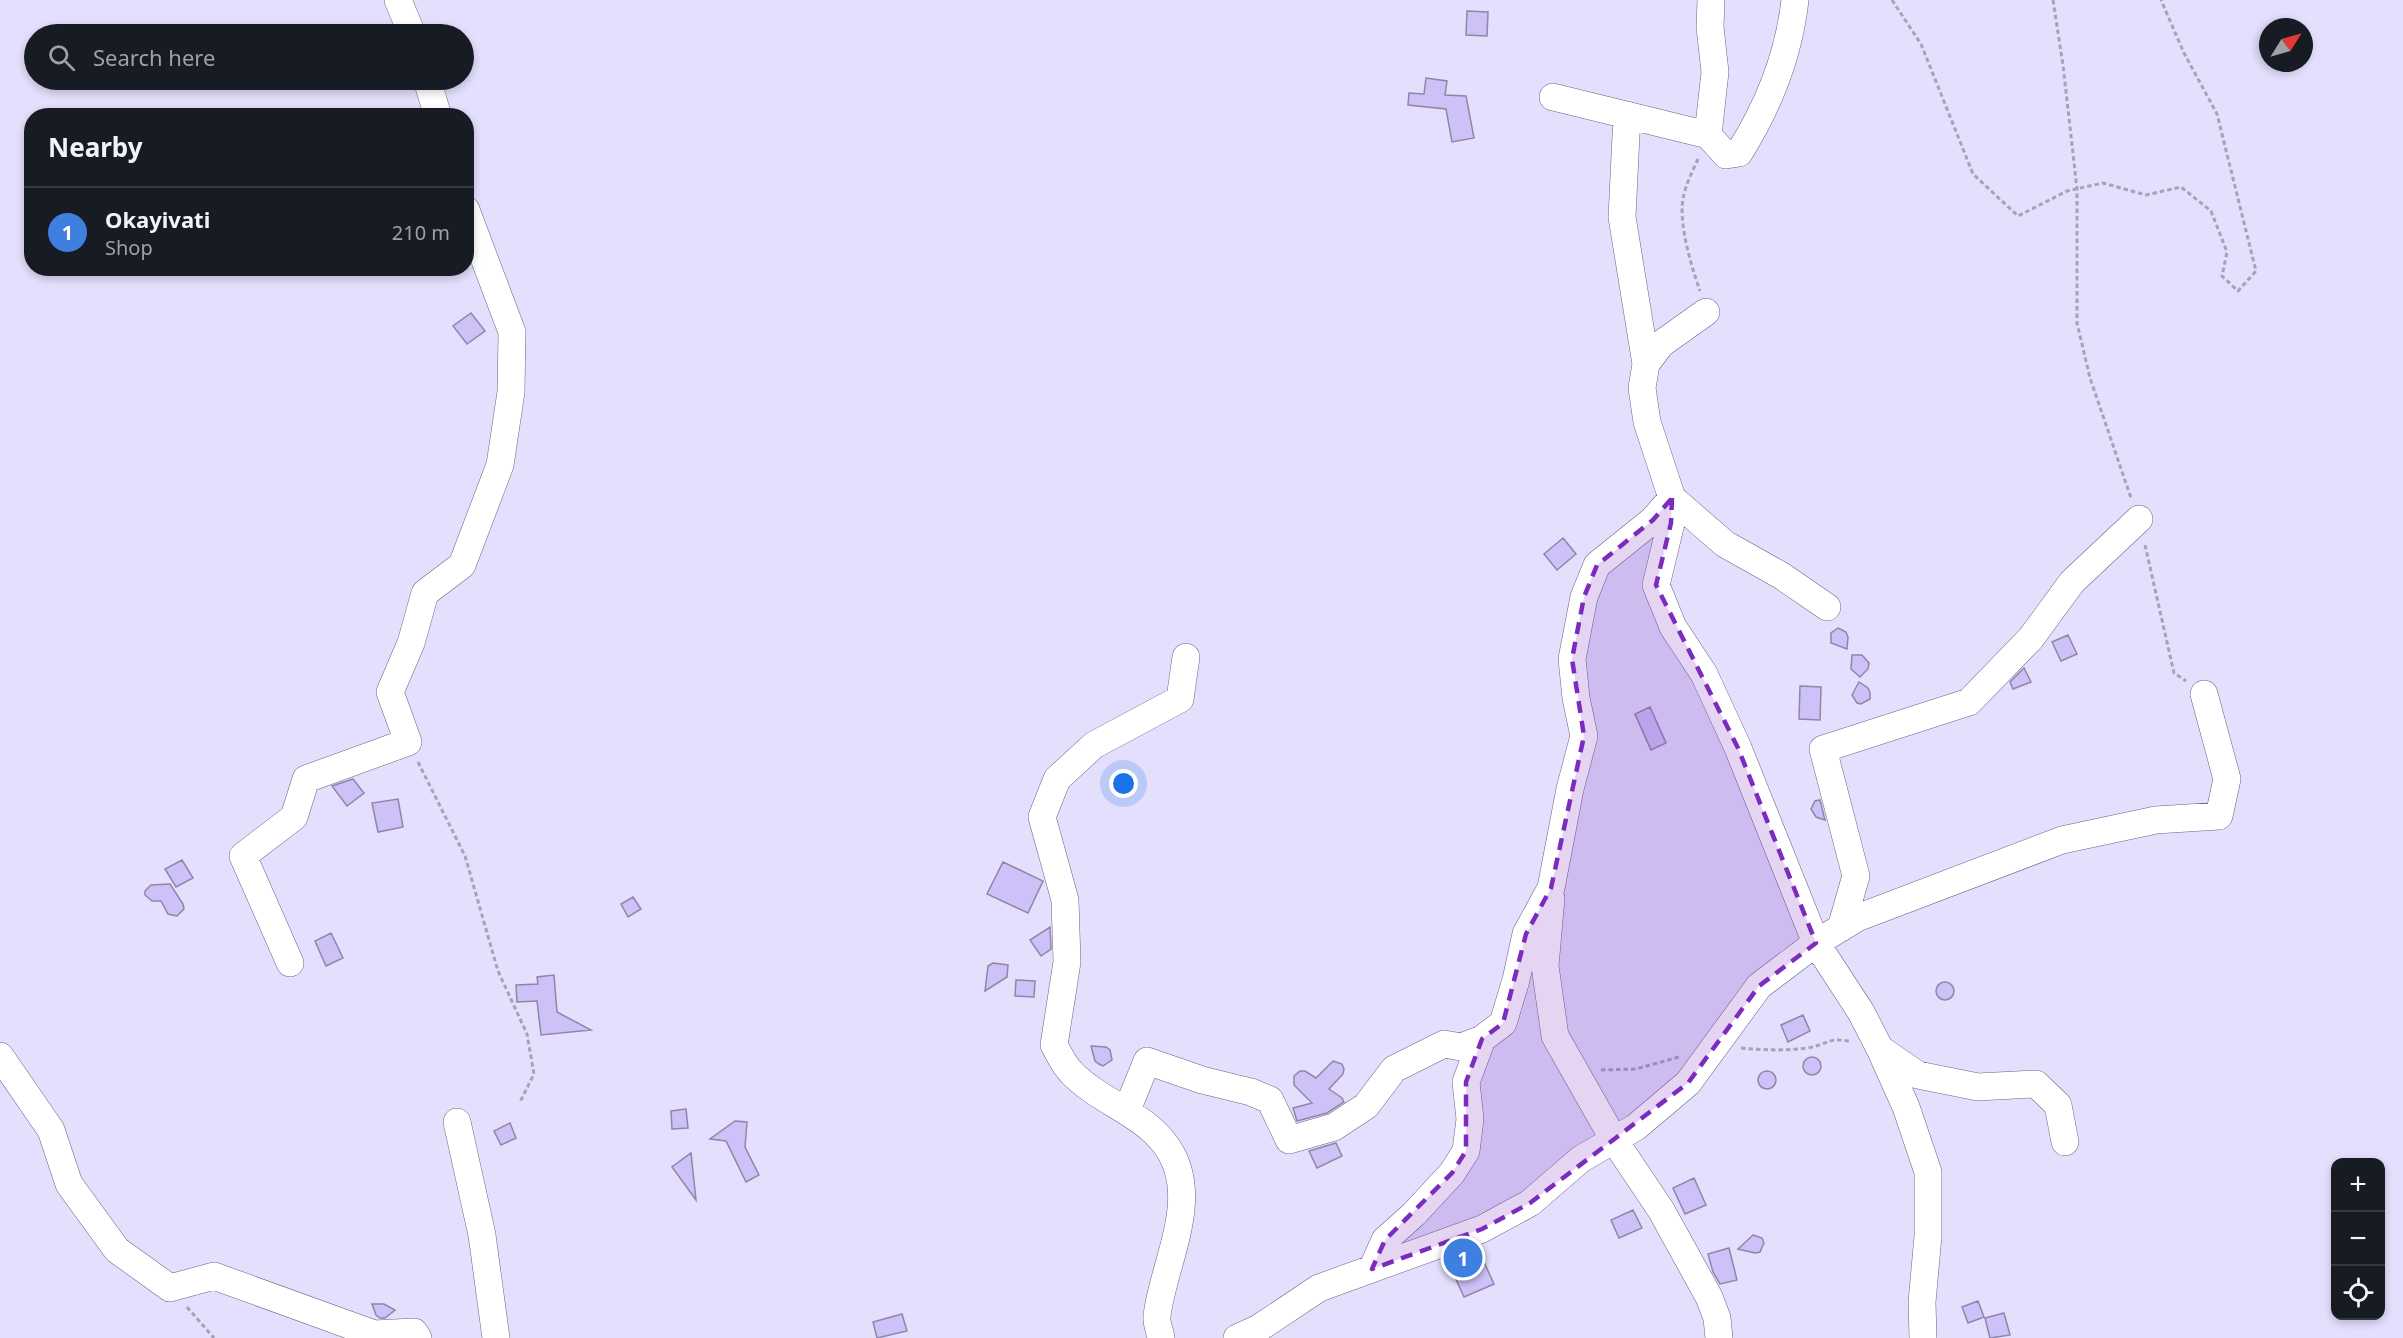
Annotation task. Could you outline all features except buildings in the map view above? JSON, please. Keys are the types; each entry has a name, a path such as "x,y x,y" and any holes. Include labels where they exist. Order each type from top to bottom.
{"street":[{"path":"398,0 408,24"},
{"path":"1708,135 1715,72 1710,27 1711,0"},
{"path":"1552,97 1708,135 1726,155 1739,153 1759,122 1779,69 1792,29 1795,0"},
{"path":"430,90 436,108"},
{"path":"1627,115 1622,217 1646,364 1642,388 1647,422 1672,498 1671,523 1656,585 1673,627 1704,674 1738,748 1816,943 1841,980 1880,1049 1906,1107 1928,1172 1928,1236 1922,1302 1923,1338"},
{"path":"290,963 243,856 294,817 306,779 408,741 390,693 411,643 425,593 462,565 500,465 511,392 512,332 474,231"},
{"path":"1646,364 1661,344 1706,312"},
{"path":"1672,498 1725,544 1782,576 1827,607"},
{"path":"1672,498 1653,520 1597,565 1584,597 1572,659 1576,698 1584,736 1570,789 1551,888 1545,966 1555,1036 1572,1070 1660,1210 1709,1297 1717,1318 1719,1338"},
{"path":"1841,928 1856,876 1823,748 1968,702 2031,638 2072,582 2139,519"},
{"path":"1161,1338 1157,1318 1181,1220 1179,1171 1165,1144 1127,1110 1071,1072 1054,1045 1067,962 1065,900 1042,817 1057,779 1094,745 1180,699 1186,657"},
{"path":"1237,1338 1259,1328 1319,1288 1482,1228 1530,1203 1581,1159 1636,1127 1688,1083 1759,986 1816,943 1857,918 2062,840 2156,820 2219,816 2227,779 2204,694"},
{"path":"1127,1110 1147,1061 1202,1080 1251,1092 1270,1100 1289,1140 1334,1128 1366,1106 1394,1070 1444,1044 1461,1047 1482,1039 1503,1023 1516,980 1526,934 1551,888"},
{"path":"1372,1269 1385,1240 1414,1214 1452,1173 1466,1151 1470,1119 1466,1082 1482,1039"},
{"path":"1880,1049 1918,1075 1978,1087 2036,1084 2058,1106 2065,1142"},
{"path":"0,1056 51,1130 69,1184 117,1250 170,1288 214,1276 374,1334 414,1332 418,1338"},
{"path":"457,1122 482,1235 496,1338"}],"path":[{"path":"1892,0 1921,44 1973,174 2018,216 2067,191 2103,183 2146,195 2181,188 2211,211 2227,252 2222,276 2238,291 2256,271 2217,114 2184,53 2161,0"},
{"path":"2053,0 2077,189 2077,323 2090,378 2139,519 2174,673 2204,694"},
{"path":"1706,312 1692,268 1683,218 1683,195 1708,135"},
{"path":"408,741 465,856 498,971 526,1034 534,1074 520,1102"},
{"path":"170,1288 213,1338"}],"highlighted area":[{"path":"1672,498 1671,523 1656,585 1738,748 1816,943 1759,986 1688,1083 1530,1203 1482,1229 1372,1269 1385,1240 1452,1173 1466,1151 1466,1082 1482,1039 1503,1023 1526,934 1551,888 1584,736 1572,659 1584,597 1597,565 1653,520"}],"place":[{"name":"Okayivati","path":"1463,1258"}]}
